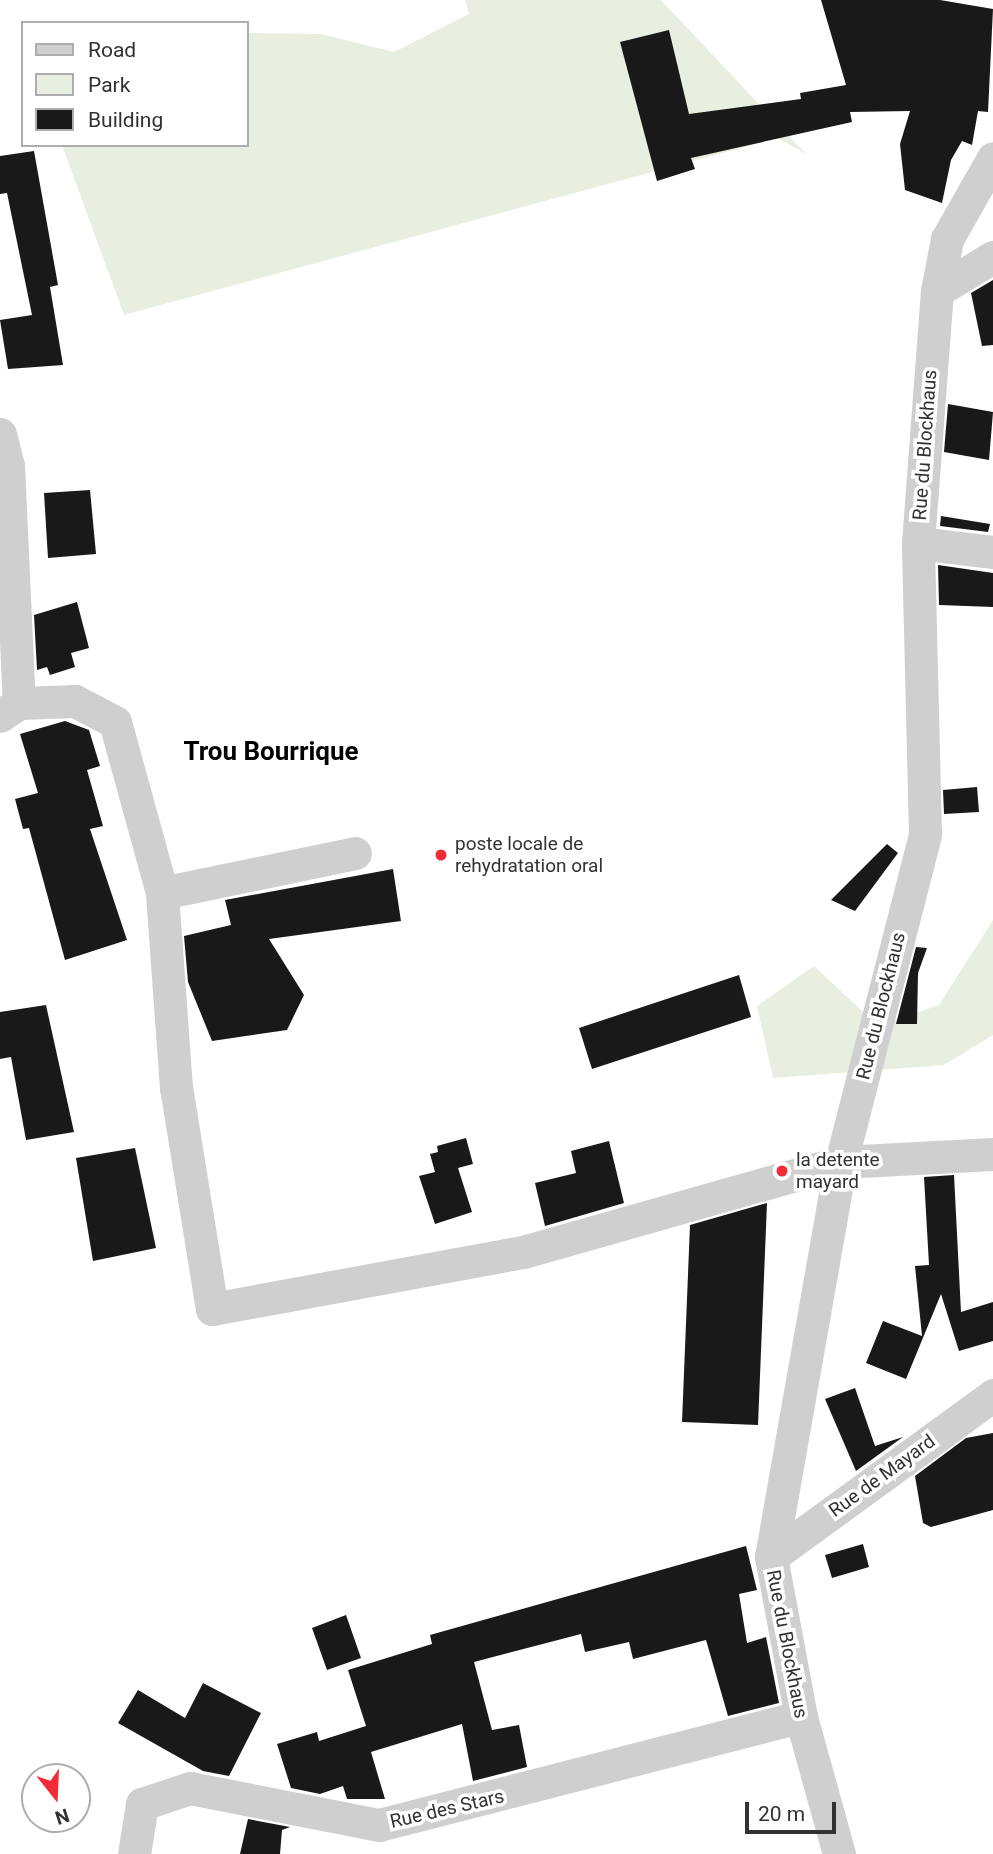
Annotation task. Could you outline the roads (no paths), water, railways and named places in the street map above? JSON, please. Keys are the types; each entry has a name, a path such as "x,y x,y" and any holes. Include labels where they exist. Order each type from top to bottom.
{"street":[{"name":"Rue du Blockhaus","path":"839,1854 801,1717 771,1557 841,1162 925,834 918,543 937,291 947,239 993,158"},
{"path":"937,291 993,257"},
{"path":"0,434 8,465 10,709 75,702 114,722 162,893 176,1087 212,1308 523,1252 841,1162 993,1154"},
{"path":"918,543 993,552"},
{"path":"162,893 355,853"},
{"name":"Rue de Mayard","path":"771,1557 993,1395"},
{"name":"Rue des Stars","path":"134,1854 142,1804 190,1788 379,1825 801,1717"}],"place":[{"name":"poste locale de rehydratation oral","path":"441,855"},
{"name":"la detente mayard","path":"782,1171"}],"district":[{"name":"Trou Bourrique","path":"271,752"}]}
